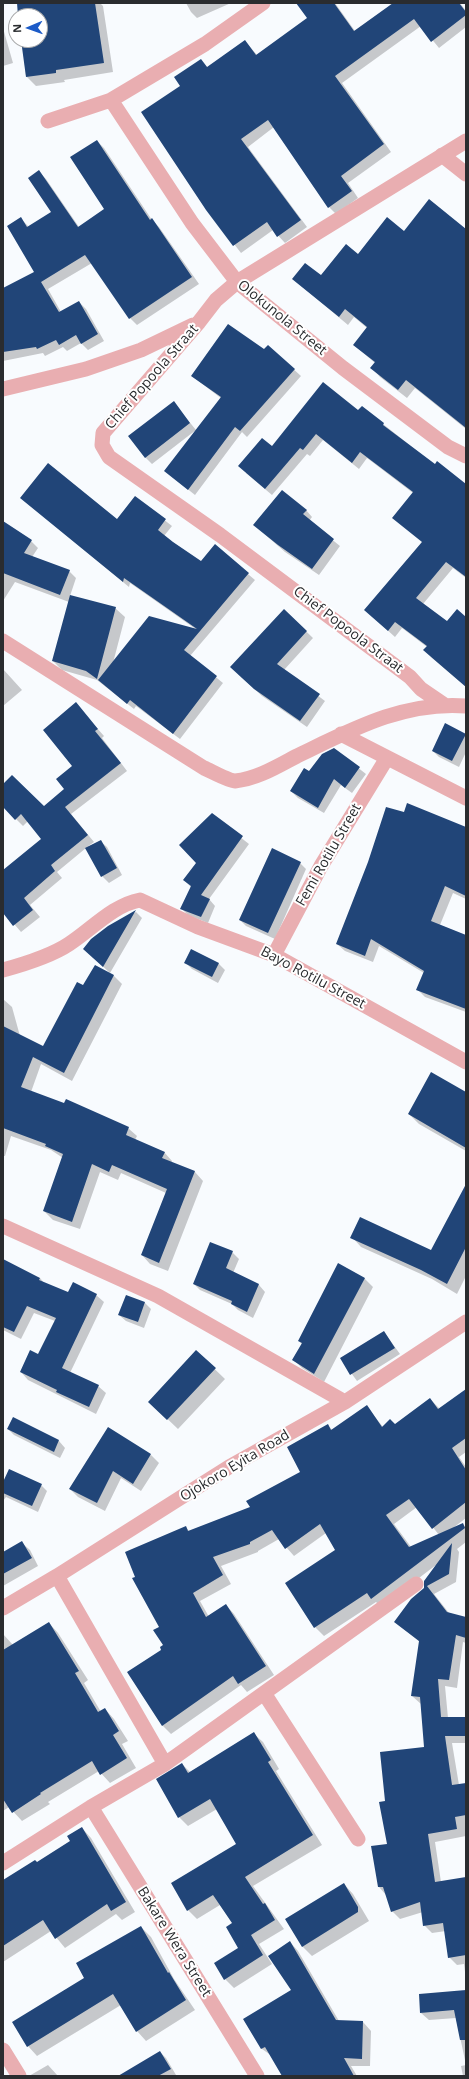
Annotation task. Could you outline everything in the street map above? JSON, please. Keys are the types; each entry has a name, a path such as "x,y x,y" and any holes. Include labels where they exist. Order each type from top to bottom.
{"street":[{"path":"48,121 111,100 205,44 263,3"},
{"name":"Olokunola Street","path":"111,100 192,223 238,282 343,368 448,447 466,456"},
{"name":"Chief Popoola Straat","path":"443,704 421,690 410,677 227,540 109,457 102,445 103,433 199,322 216,300 238,282 466,141"},
{"path":"442,155 466,174"},
{"path":"3,389 86,370 141,350 199,322"},
{"name":"Chief Popoola Straat","path":"3,641 204,768 233,781 250,778 341,734 405,710 443,704 466,706"},
{"path":"341,734 466,798"},
{"name":"Femi Rotilu Street","path":"274,955 321,866 387,758"},
{"name":"Bayo Rotilu Street","path":"3,970 18,966 68,945 89,929 132,901 140,900 198,927 274,955 466,1062"},
{"path":"3,1226 158,1296 345,1402"},
{"name":"Ojokoro Eyita Road","path":"3,1608 57,1576 229,1467 345,1402 466,1322"},
{"path":"57,1576 164,1764"},
{"path":"3,1863 91,1807 164,1764 416,1584"},
{"path":"264,1693 358,1839"},
{"name":"Bakare Wera Street","path":"91,1807 257,2076"},
{"path":"3,2050 19,2076"}],"building":[{"path":"17,3 95,3 104,63 56,70 56,73 26,77 22,48 48,48 48,8 17,8"},
{"path":"296,3 334,3 354,31 393,3 459,3 466,12 466,15 431,42 414,19 335,76 384,144 341,176 352,191 328,208 268,120 241,139 301,220 277,237 267,222 233,246 206,210 141,112 180,86 174,77 201,59 207,67 245,40 256,55 307,18"},
{"path":"97,140 150,220 152,218 192,277 129,319 85,255 41,282 59,312 79,301 98,334 81,344 76,335 59,345 56,340 37,349 36,347 3,352 3,288 34,272 7,226 21,217 27,227 51,212 28,178 39,170 78,227 104,209 70,157"},
{"path":"429,199 466,229 466,428 406,380 398,390 370,368 375,362 353,345 367,327 345,309 339,317 292,279 305,263 321,275 346,244 358,254 387,217 404,231"},
{"path":"228,324 264,349 268,345 295,369 240,431 235,427 188,490 164,471 221,397 191,376"},
{"path":"323,382 358,410 362,406 384,423 383,425 435,464 437,461 466,484 466,577 446,562 416,598 447,621 457,609 466,617 466,687 423,650 427,646 395,622 388,631 364,610 422,542 392,518 413,492 360,452 352,463 316,434 303,450 300,448 265,489 238,466 262,438 272,446"},
{"path":"174,401 190,423 145,458 128,436"},
{"path":"48,463 117,519 135,496 166,519 158,530 201,561 215,544 249,573 184,650 217,676 173,734 130,700 127,704 98,680 149,616 197,629 124,578 123,582 20,498"},
{"path":"282,490 307,510 303,514 334,539 312,569 253,525"},
{"path":"3,521 32,540 24,553 70,570 60,595 3,573"},
{"path":"70,595 116,607 97,679 86,671 52,661"},
{"path":"284,609 307,631 277,664 320,694 300,721 254,689 230,667"},
{"path":"76,702 98,729 95,731 121,763 65,807 88,835 51,865 55,871 24,898 33,910 13,926 3,913 3,870 41,839 21,814 15,820 3,807 3,784 12,775 44,806 64,789 56,779 72,766 43,730"},
{"path":"445,723 466,734 452,761 432,751"},
{"path":"334,748 360,767 345,788 334,779 318,808 290,791 304,768 309,771 322,754"},
{"path":"407,803 466,827 466,896 445,886 431,921 466,935 466,1009 416,990 424,971 371,939 365,956 336,944 368,862 386,807 404,812"},
{"path":"212,813 243,836 201,895 210,899 201,917 180,909 191,886 183,880 196,863 179,845"},
{"path":"101,840 117,868 101,877 85,848"},
{"path":"272,848 301,862 268,933 239,920"},
{"path":"136,910 103,967 83,949 91,939 108,926"},
{"path":"191,949 219,963 212,977 184,963"},
{"path":"95,965 114,975 64,1073 33,1057 21,1087 64,1103 66,1099 129,1127 126,1135 165,1152 162,1158 195,1171 159,1263 141,1255 167,1189 112,1165 109,1172 92,1164 72,1222 43,1211 63,1154 45,1146 46,1144 3,1128 3,1026 43,1046 77,982 83,985"},
{"path":"431,1072 466,1092 466,1148 408,1114"},
{"path":"466,1184 466,1247 447,1284 421,1270 350,1238 360,1217 431,1250"},
{"path":"210,1242 233,1251 226,1268 259,1284 247,1312 231,1304 232,1301 193,1284"},
{"path":"3,1259 40,1278 39,1280 68,1292 73,1282 97,1294 62,1368 99,1385 89,1407 56,1392 57,1390 20,1372 30,1350 38,1354 56,1318 27,1306 14,1332 3,1327"},
{"path":"338,1263 365,1278 314,1374 292,1360 302,1343 298,1341"},
{"path":"126,1295 145,1302 138,1322 118,1315"},
{"path":"384,1331 395,1348 350,1375 340,1358"},
{"path":"196,1350 216,1368 167,1420 148,1402"},
{"path":"466,1389 466,1438 452,1448 466,1470 466,1502 432,1529 409,1499 386,1515 409,1547 463,1523 465,1528 371,1599 367,1593 314,1628 285,1583 335,1550 320,1524 285,1549 272,1530 250,1542 250,1544 213,1557 223,1575 193,1593 206,1617 226,1604 266,1666 238,1684 233,1676 162,1726 127,1672 161,1650 160,1647 163,1645 153,1630 159,1627 132,1578 135,1577 125,1552 186,1526 188,1531 250,1507 246,1501 300,1472 287,1447 328,1424 331,1430 367,1405 382,1427 390,1419 395,1424 430,1398 438,1409"},
{"path":"13,1417 59,1440 54,1452 7,1429"},
{"path":"108,1427 151,1454 133,1484 113,1471 97,1503 69,1489"},
{"path":"9,1469 42,1484 32,1506 3,1493 3,1482"},
{"path":"22,1541 32,1558 3,1574 3,1552"},
{"path":"452,1543 449,1574 427,1586 447,1612 466,1617 466,1638 456,1635 449,1680 438,1679 441,1717 466,1717 466,1736 445,1736 452,1785 466,1783 466,1815 455,1817 457,1829 428,1834 435,1882 466,1877 466,1955 448,1958 443,1923 423,1926 420,1902 391,1912 383,1887 378,1887 371,1846 387,1844 379,1802 385,1801 380,1752 424,1747 420,1697 411,1696 419,1641 394,1622 411,1599 424,1588 424,1581"},
{"path":"49,1622 79,1671 75,1673 98,1712 105,1708 119,1731 113,1735 127,1758 100,1775 92,1761 40,1793 41,1794 12,1813 3,1799 3,1650"},
{"path":"254,1732 271,1760 268,1762 313,1835 245,1877 263,1904 265,1903 275,1920 251,1935 263,1955 224,1980 214,1963 238,1948 226,1927 232,1923 213,1895 187,1911 171,1883 236,1844 210,1799 178,1818 156,1779 182,1763 188,1773"},
{"path":"82,1827 126,1902 111,1911 107,1904 55,1939 43,1920 3,1946 3,1880 35,1860 37,1862 70,1841 67,1836"},
{"path":"344,1883 358,1907 358,1912 302,1947 285,1919"},
{"path":"141,1926 168,1973 169,1972 186,2000 136,2032 113,1994 27,2047 12,2022 84,1978 76,1963"},
{"path":"290,1941 336,2020 363,2021 362,2059 344,2058 354,2076 282,2076 265,2047 261,2049 243,2019 291,1990 268,1956"},
{"path":"466,1990 466,2040 460,2040 454,2010 420,2013 419,1994"},
{"path":"160,2051 171,2069 158,2076 118,2076"}]}
